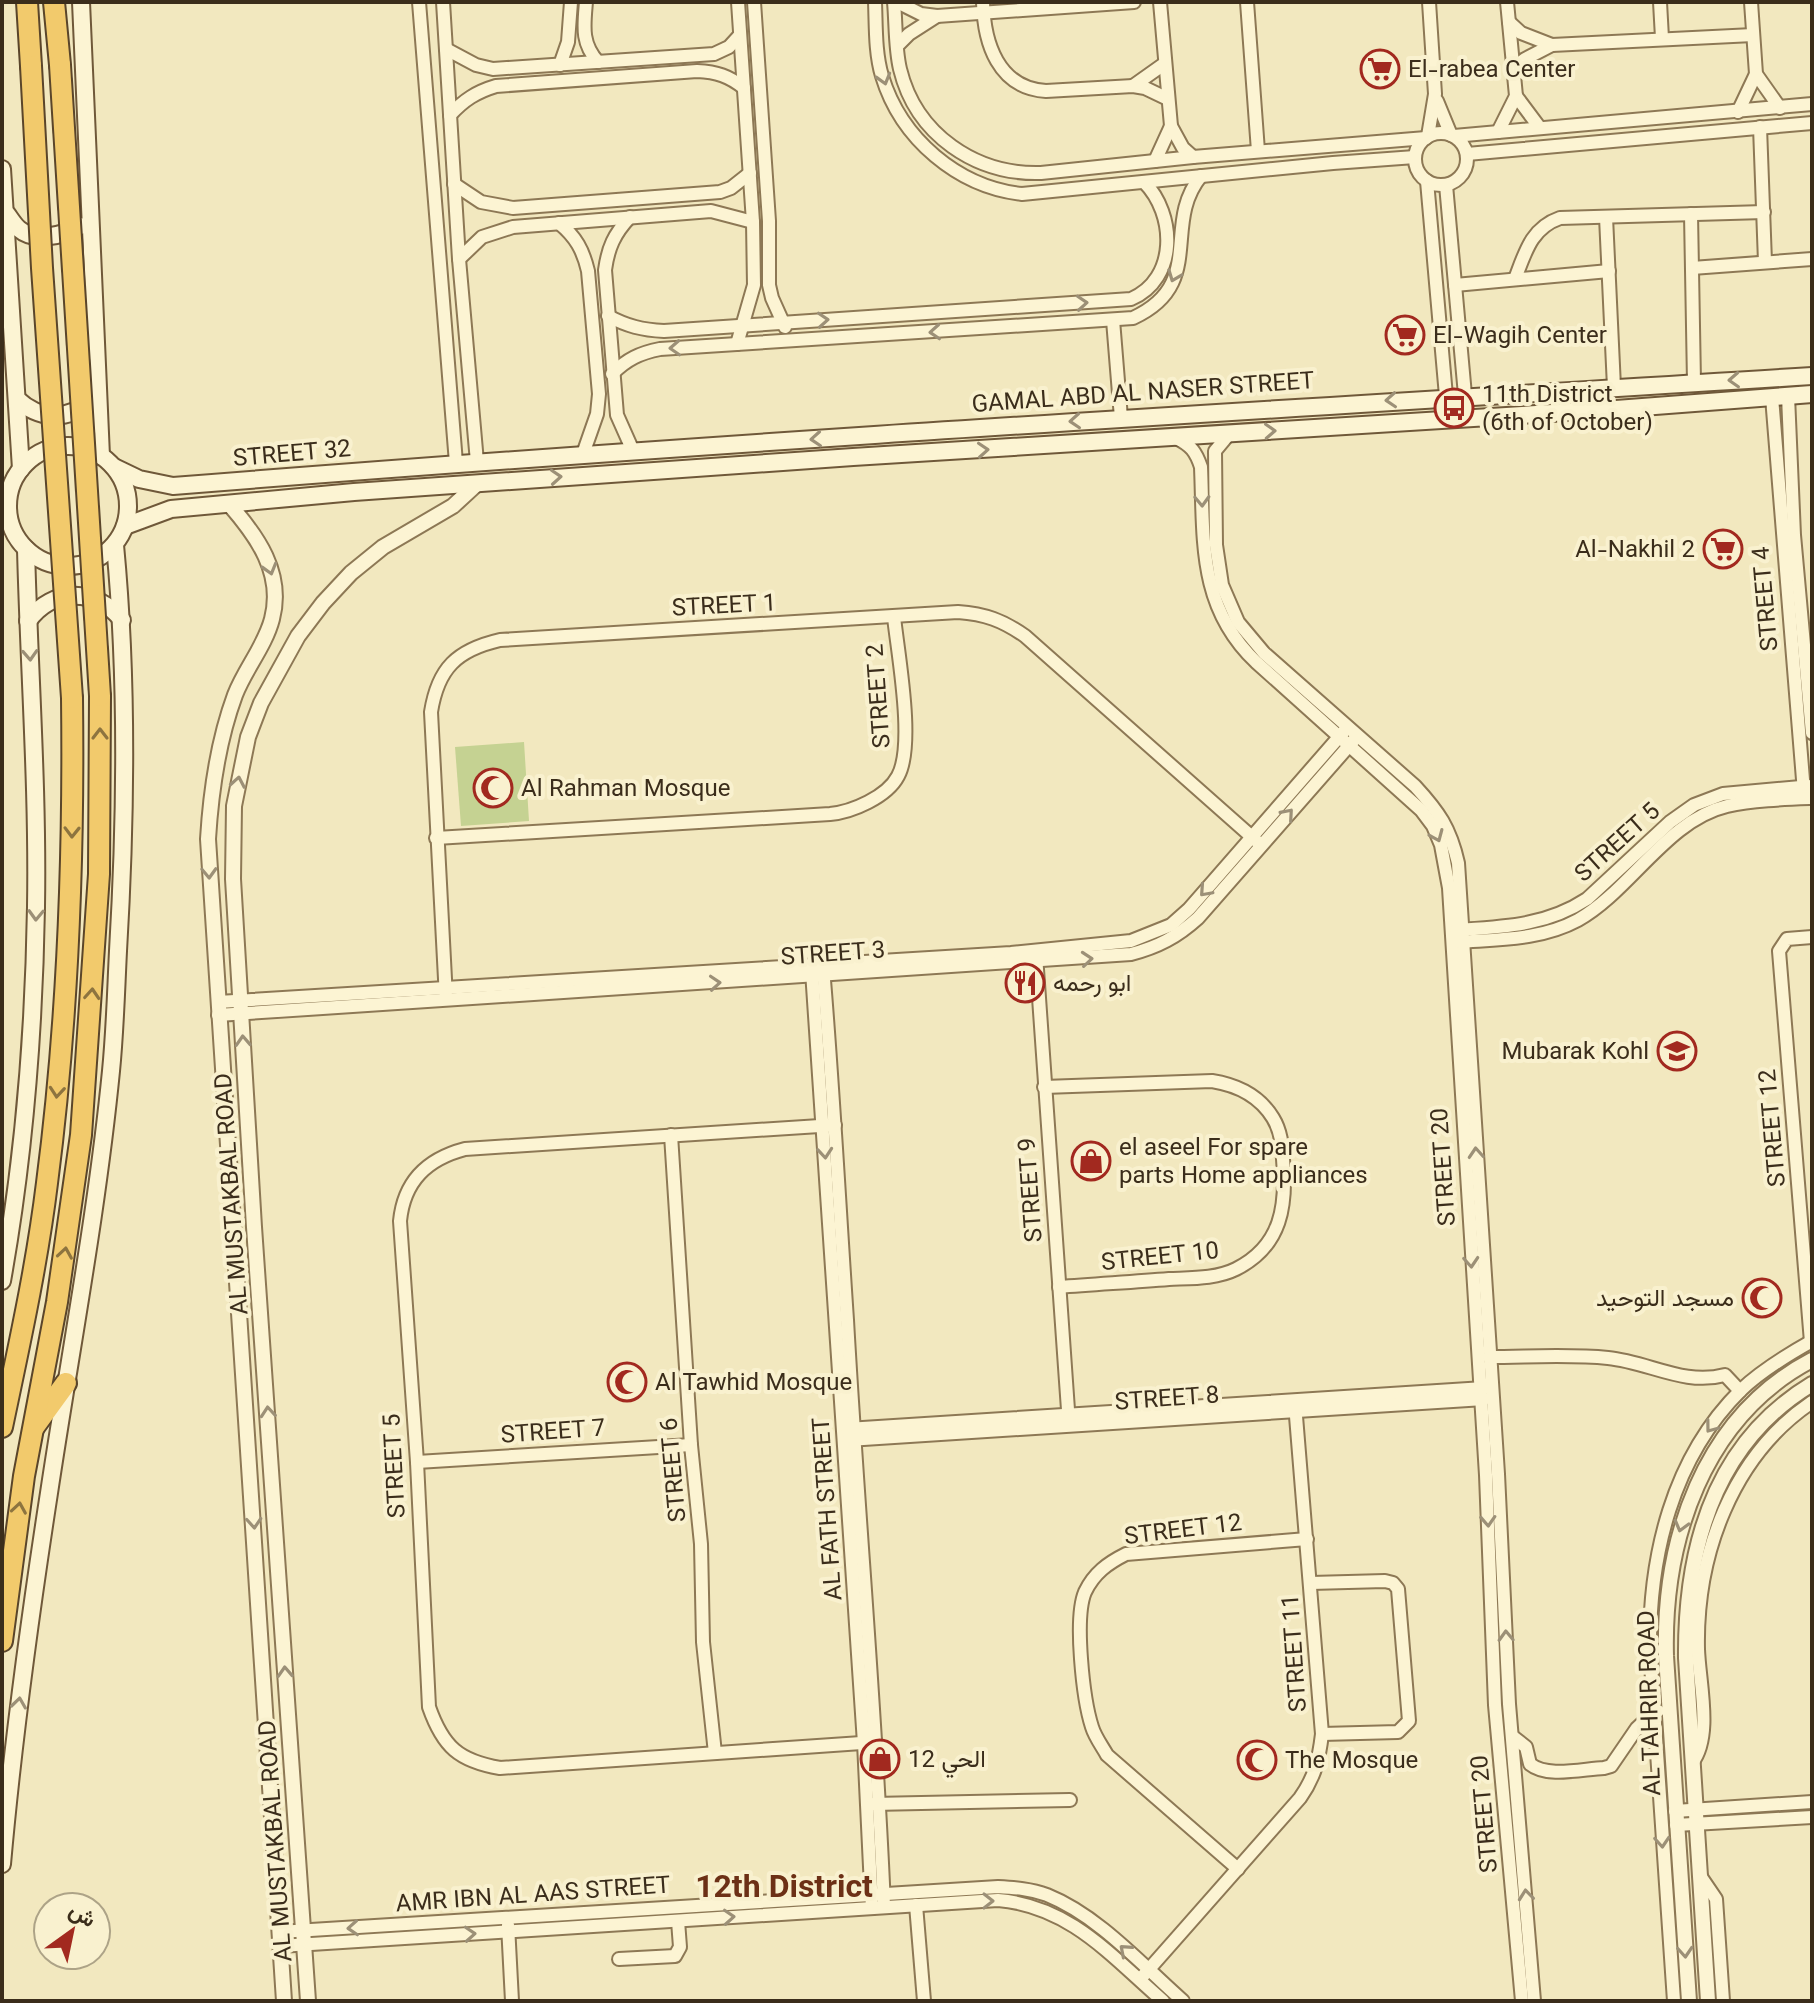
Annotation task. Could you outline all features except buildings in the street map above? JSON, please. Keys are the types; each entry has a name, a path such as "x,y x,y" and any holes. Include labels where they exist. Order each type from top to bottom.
{"highway":[{"path":"2,1427 37,1251 55,1118 72,875 72,698 27,2"},
{"path":"2,1641 31,1430 60,1288 81,1135 98,889 100,696 54,2"},
{"path":"31,1430 66,1383"}],"main road":[{"path":"2,169 17,399 8,530 43,561 72,566 91,562 115,545 125,526 127,495 108,462 99,389 81,2"},
{"path":"6,212 18,229 29,234 50,236 78,228 92,212"},
{"name":"GAMAL ABD AL NASER STREET","path":"477,462 1446,396 1812,376"},
{"path":"17,399 37,413 61,415 83,407 99,389"},
{"name":"GAMAL ABD AL NASER STREET","path":"478,483 1812,394"},
{"path":"953,429 947,441 953,452"},
{"path":"907,433 916,444 911,455"},
{"path":"13,477 36,456 64,446 83,448 108,462"},
{"name":"STREET 32","path":"108,462 139,479 173,486 477,462"},
{"name":"STREET 32","path":"125,526 171,509 478,483"},
{"path":"171,509 169,497 173,486"},
{"path":"2,1864 14,1738 98,1180 111,1069 124,839 122,620 115,545"},
{"path":"2,1281 11,1232 28,1073 36,906 34,725 26,549"},
{"path":"28,621 46,604 69,595 87,596 103,602 122,620"}],"street":[{"path":"419,2 456,463"},
{"path":"443,2 459,259 477,462"},
{"path":"560,65 568,42 571,2"},
{"path":"586,2 585,43 598,62"},
{"path":"737,344 754,285 753,222 738,2"},
{"path":"754,2 769,221 769,285 791,341"},
{"path":"875,2 881,73 890,99 917,140 935,157 985,187 1002,192 1022,194 1415,157"},
{"path":"1134,2 983,8 937,16 921,14 895,2 900,69 919,113 953,148 973,160 1019,174 1436,134 1452,136 1812,104"},
{"path":"1160,2 1171,126 1176,138 1193,157"},
{"path":"1247,2 1258,151"},
{"path":"1429,2 1435,94 1427,137 1420,143 1415,157 1416,166 1427,181 1446,396"},
{"path":"1507,2 1516,96 1540,128"},
{"path":"1660,2 1662,38"},
{"path":"1738,112 1756,74 1751,2"},
{"path":"983,8 994,60 1019,84 1046,91 1133,86 1168,99"},
{"path":"897,46 937,16"},
{"path":"570,17 574,24 579,25 584,19"},
{"path":"1509,22 1521,33 1552,45"},
{"path":"446,49 476,65 493,69 714,54 729,47 740,35"},
{"path":"1513,68 1552,45 1753,35"},
{"path":"697,71 704,64 698,56"},
{"path":"1133,86 1164,64"},
{"path":"493,69 487,79 496,86"},
{"path":"450,115 462,101 478,91 496,86 715,71 731,77 744,88"},
{"path":"1756,74 1780,108"},
{"path":"1427,181 1446,185 1461,177 1467,154 1465,147 1452,136 1435,94"},
{"path":"1498,132 1516,96"},
{"path":"1467,154 1812,123"},
{"path":"1155,161 1171,126"},
{"path":"1760,127 1765,262"},
{"path":"454,184 481,202 513,208 708,192 731,188 750,173"},
{"path":"598,384 606,391 626,361 642,352 1133,318 1152,309 1166,294 1175,277 1181,256 1187,199 1201,176"},
{"path":"608,316 644,330 1131,299 1144,294 1155,282 1162,269 1167,238 1161,205 1144,182"},
{"path":"1446,185 1465,395"},
{"path":"708,192 717,203 711,211"},
{"path":"513,208 505,218 513,227"},
{"path":"459,259 482,237 513,227 711,211 753,222"},
{"path":"1515,279 1536,231 1560,218 1764,212"},
{"path":"1691,214 1694,382"},
{"path":"630,217 616,231 608,250 605,270 617,415 633,451"},
{"path":"1606,217 1614,387"},
{"path":"559,223 573,234 583,252 588,271 598,384 597,414 583,454"},
{"path":"1167,238 1175,234 1182,240"},
{"path":"1692,268 1812,259"},
{"path":"588,271 596,266 605,270"},
{"path":"1455,285 1609,271"},
{"path":"754,285 762,292 769,285"},
{"path":"1113,320 1121,418"},
{"name":"STREET 4","path":"1780,396 1812,733"},
{"name":"STREET 4","path":"1780,396 1808,792"},
{"name":"STREET 20","path":"1230,433 1215,451 1214,464 1217,565 1229,604 1250,639 1349,735"},
{"name":"STREET 20","path":"1174,436 1187,443 1197,454 1201,467 1206,567 1221,617 1241,647 1415,786 1444,820 1458,863 1457,936 1485,1393 1534,2001"},
{"name":"AL MUSTAKBAL ROAD","path":"308,2001 233,879 234,806 248,737 261,703 298,636 351,573 383,547 453,506 478,483"},
{"name":"AL MUSTAKBAL ROAD","path":"229,504 261,543 273,579 275,597 272,620 235,695 228,717 211,803 209,879 284,2001"},
{"name":"STREET 1","path":"446,993 436,838 431,712 434,692 443,673 456,658 477,645 500,640 982,613 1004,621 1029,639 1257,841"},
{"name":"STREET 2","path":"436,838 830,814 863,804 886,791 897,779 904,762 905,728 894,617"},
{"name":"STREET 3","path":"218,1008 446,993 618,990 817,969 1036,956 1131,941 1171,925 1189,909 1257,841 1349,735"},
{"name":"STREET 5","path":"1457,936 1536,923 1572,909 1587,899 1670,822 1694,805 1723,794 1808,792"},
{"name":"STREET 20","path":"1457,936 1489,1357 1485,1393 1495,1705 1522,2001"},
{"name":"STREET 12","path":"1812,937 1787,939 1779,951 1812,1341"},
{"name":"STREET 9","path":"1036,956 1069,1421"},
{"name":"AL FATH STREET","path":"817,969 850,1434 878,1901"},
{"name":"STREET 10","path":"1044,1087 1212,1081 1232,1085 1262,1104 1273,1118 1281,1137 1286,1191 1282,1215 1269,1240 1234,1271 1206,1277 1059,1287"},
{"name":"STREET 5","path":"829,1125 465,1149 431,1162 408,1188 400,1221 417,1462 429,1707 437,1731 453,1751 475,1764 500,1768 870,1742"},
{"name":"STREET 6","path":"671,1135 691,1445 701,1544 703,1642 715,1753"},
{"path":"1674,2001 1662,1711 1650,1621 1662,1536 1692,1456 1740,1391 1770,1367 1812,1341"},
{"path":"1489,1357 1607,1358 1685,1377 1707,1379 1725,1375 1740,1391"},
{"name":"AL TAHRIR ROAD","path":"1689,2001 1676,1818 1662,1711 1668,1588 1680,1527 1694,1488 1718,1445 1755,1401 1812,1360"},
{"name":"AL TAHRIR ROAD","path":"1708,2001 1686,1658 1686,1615 1694,1558 1705,1515 1722,1479 1769,1416 1812,1384"},
{"name":"STREET 8","path":"850,1434 1485,1393"},
{"path":"1692,1763 1704,1739 1698,1647 1708,1561 1718,1525 1737,1484 1762,1447 1794,1414 1812,1402"},
{"name":"STREET 11","path":"1144,1976 1308,1786 1319,1759 1322,1734 1295,1406"},
{"name":"STREET 7","path":"417,1462 691,1445"},
{"name":"STREET 12","path":"1238,1869 1107,1755 1093,1731 1086,1705 1079,1615 1084,1593 1094,1576 1108,1563 1126,1554 1307,1539"},
{"path":"1311,1583 1385,1581 1393,1583 1398,1589 1409,1721 1398,1732 1322,1734"},
{"path":"1512,1736 1526,1747 1530,1764 1535,1769 1604,1768 1611,1766 1637,1728 1662,1711"},
{"path":"873,1804 1070,1800"},
{"path":"1676,1818 1812,1802"},
{"path":"1695,1816 1812,1817"},
{"path":"1698,1873 1716,1899 1723,2001"},
{"name":"AMR IBN AL AAS STREET","path":"508,1925 678,1921 998,1887 1045,1895 1087,1918 1144,1976 1163,2001"},
{"name":"AMR IBN AL AAS STREET","path":"279,1939 878,1901 916,1905 998,1900 1040,1908 1079,1929 1183,2001"},
{"path":"916,1905 924,2001"},
{"path":"619,1959 675,1956 680,1947 678,1921"},
{"path":"508,1925 512,2001"}],"green space":[{"path":"524,742 529,821 461,826 455,747"}],"place":[{"name":"El-rabea Center","path":"1380,69"},
{"name":"El-Wagih Center","path":"1405,335"},
{"name":"11th District (6th of October)","path":"1454,408"},
{"name":"Al-Nakhil 2","path":"1723,549"},
{"name":"Al Rahman Mosque","path":"493,788"},
{"name":"ابو رحمه","path":"1025,983"},
{"name":"Mubarak Kohl","path":"1677,1051"},
{"name":"el aseel For spare parts Home appliances","path":"1091,1161"},
{"name":"مسجد التوحيد","path":"1762,1298"},
{"name":"Al Tawhid Mosque","path":"627,1382"},
{"name":"الحي 12","path":"880,1759"},
{"name":"The Mosque","path":"1257,1760"}],"district":[{"name":"12th District","path":"784,1886"}]}
